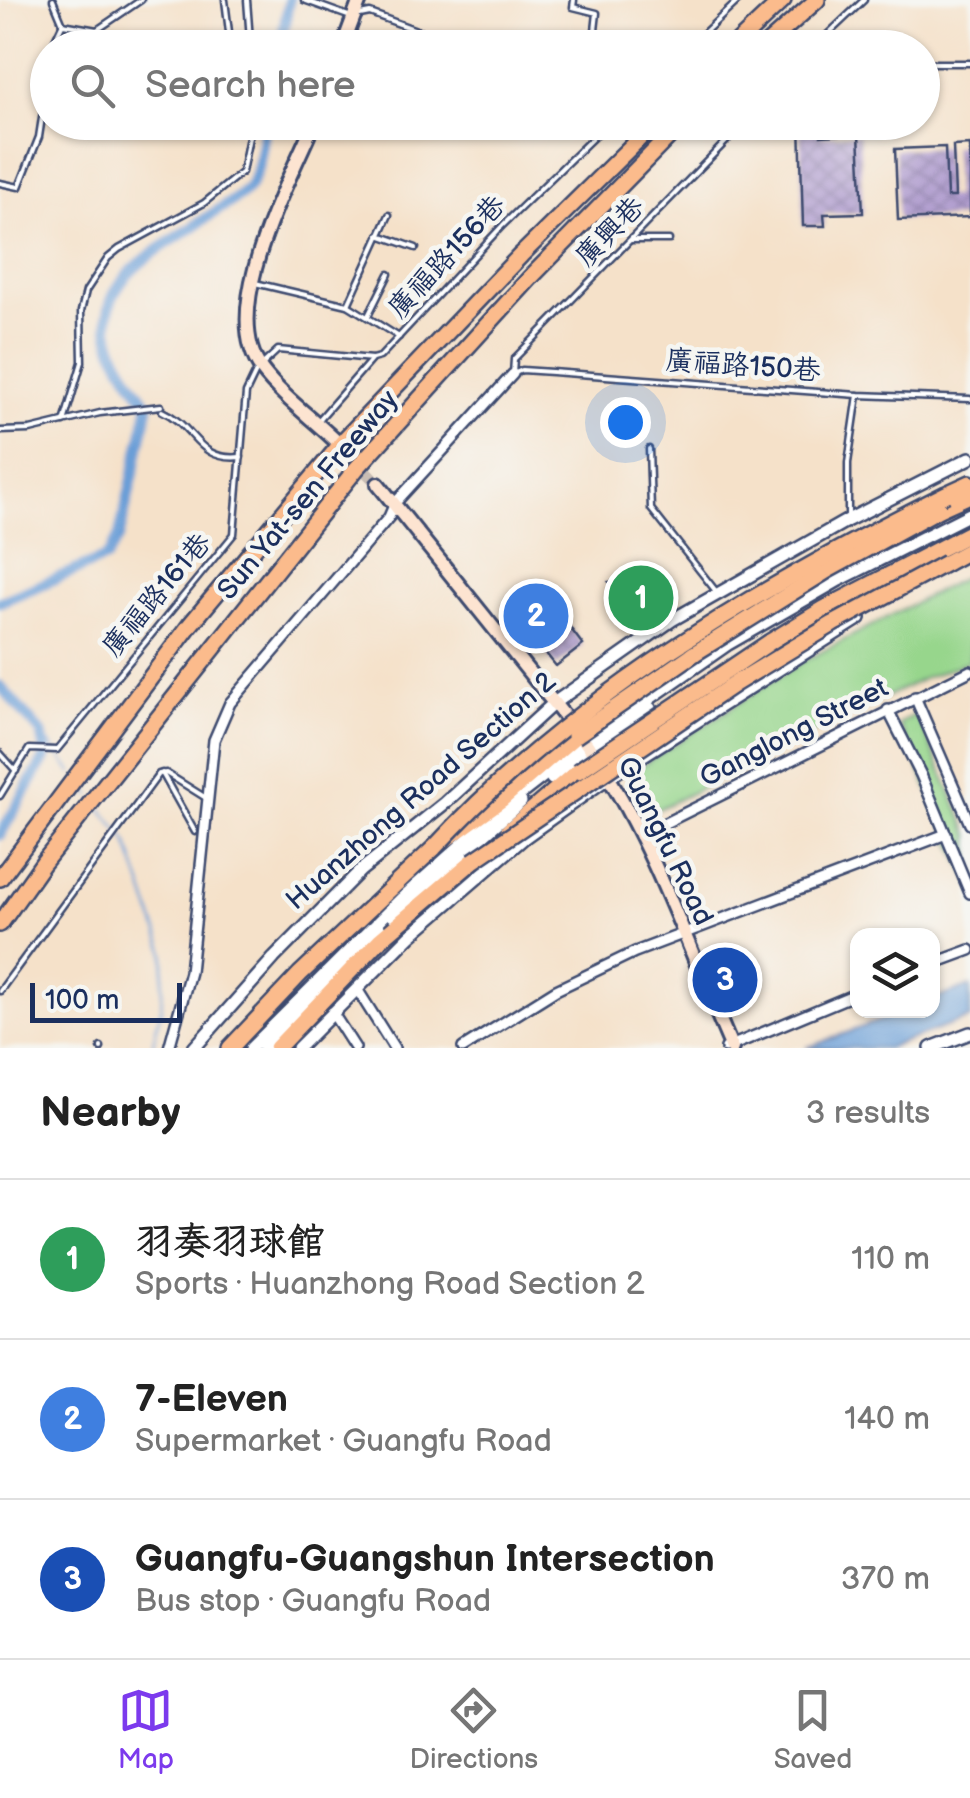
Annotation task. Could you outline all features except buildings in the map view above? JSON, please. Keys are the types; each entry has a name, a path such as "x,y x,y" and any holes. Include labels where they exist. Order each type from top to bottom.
{"highway":[{"path":"751,30 783,0"},
{"path":"784,30 817,0"},
{"name":"Sun Yat-sen Freeway","path":"0,878 190,626 346,438 638,140"},
{"name":"Sun Yat-sen Freeway","path":"0,924 43,862 356,469 530,278 665,140"},
{"path":"230,1048 474,804 564,728 637,674 775,586 970,483"},
{"path":"434,848 501,800 575,736 696,654 828,570 970,495"},
{"path":"277,1048 380,940 578,771 824,609 970,532"},
{"path":"473,861 736,683 832,624 946,562 970,554"}],"main road":[{"path":"348,30 360,0"},
{"path":"307,140 251,282 248,332 259,367 340,445"},
{"name":"Guangfu Road","path":"378,484 589,746 640,836 730,1047"}],"street":[{"path":"169,1048 190,972 214,740 230,704 395,504 513,374"},
{"name":"Huanzhong Road Section 2","path":"194,1048 274,958 362,870 445,803 554,702 672,620 848,520 970,458"},
{"path":"251,1048 402,898 500,810 723,656 970,517"},
{"path":"298,1048 410,936 525,838 609,778 829,635 970,554"},
{"name":"Ganglong Street","path":"640,836 970,671"},
{"path":"916,697 970,824"},
{"path":"888,710 970,893"},
{"path":"264,1048 392,917 589,746"},
{"path":"463,1048 556,990 682,933 946,834"},
{"path":"940,961 970,950"},
{"path":"356,990 394,1048"},
{"path":"730,1047 850,996"},
{"path":"332,1012 356,1048"},
{"path":"932,1048 970,1033"}],"lane":[{"path":"53,0 63,24 60,30"},
{"path":"63,24 102,28 140,0"},
{"path":"226,0 229,30"},
{"path":"247,0 248,30"},
{"path":"304,0 352,18 370,12 416,30"},
{"path":"574,0 572,7 597,13 596,30"},
{"path":"707,30 739,0"},
{"path":"832,30 864,0"},
{"path":"940,63 970,63"},
{"path":"0,183 19,187 36,140"},
{"path":"64,422 82,362 81,311 86,291 119,248 204,203 242,172 248,140"},
{"name":"廣福路156巷","path":"317,422 503,224 590,140"},
{"name":"廣興巷","path":"513,374 514,359 728,140"},
{"path":"348,306 390,215"},
{"path":"379,236 416,248"},
{"path":"631,240 668,240"},
{"path":"368,316 389,274"},
{"path":"251,282 348,306 399,337"},
{"path":"259,367 278,350 372,360"},
{"name":"廣福路161巷","path":"0,796 29,748 58,750 234,534 246,394 259,367"},
{"name":"廣福路150巷","path":"513,374 522,370 858,396 970,399"},
{"path":"848,520 848,464 858,396"},
{"path":"0,431 30,430 100,413 162,409 207,453 227,459 241,458"},
{"path":"649,450 650,509 717,594"},
{"path":"0,753 16,771"},
{"path":"162,773 210,800"},
{"path":"162,773 195,832"},
{"path":"0,991 162,773"}],"green space":[{"path":"970,574 970,661 925,678 650,813 641,804 635,788 635,770 804,661"},
{"path":"916,714 970,835 970,884 899,724"}],"water":[{"path":"970,986 970,1018 886,1048 806,1048 886,1018 940,1018 940,997"}],"waterway":[{"path":"283,30 289,0"},
{"path":"0,602 107,557 119,537 149,406 116,354 108,328 110,306 118,287 132,270 247,189 258,166 263,140"},
{"path":"0,686 42,734 46,756 0,835"},
{"path":"42,734 72,772"},
{"path":"80,782 91,795"},
{"path":"99,806 127,841 165,953 161,1008 152,1048"}],"tunnel":[{"path":"340,445 378,484"}],"place":[{"name":"羽奏羽球館","path":"641,598"},
{"name":"7-Eleven","path":"536,616"},
{"name":"Guangfu-Guangshun Intersection","path":"725,980"}]}
